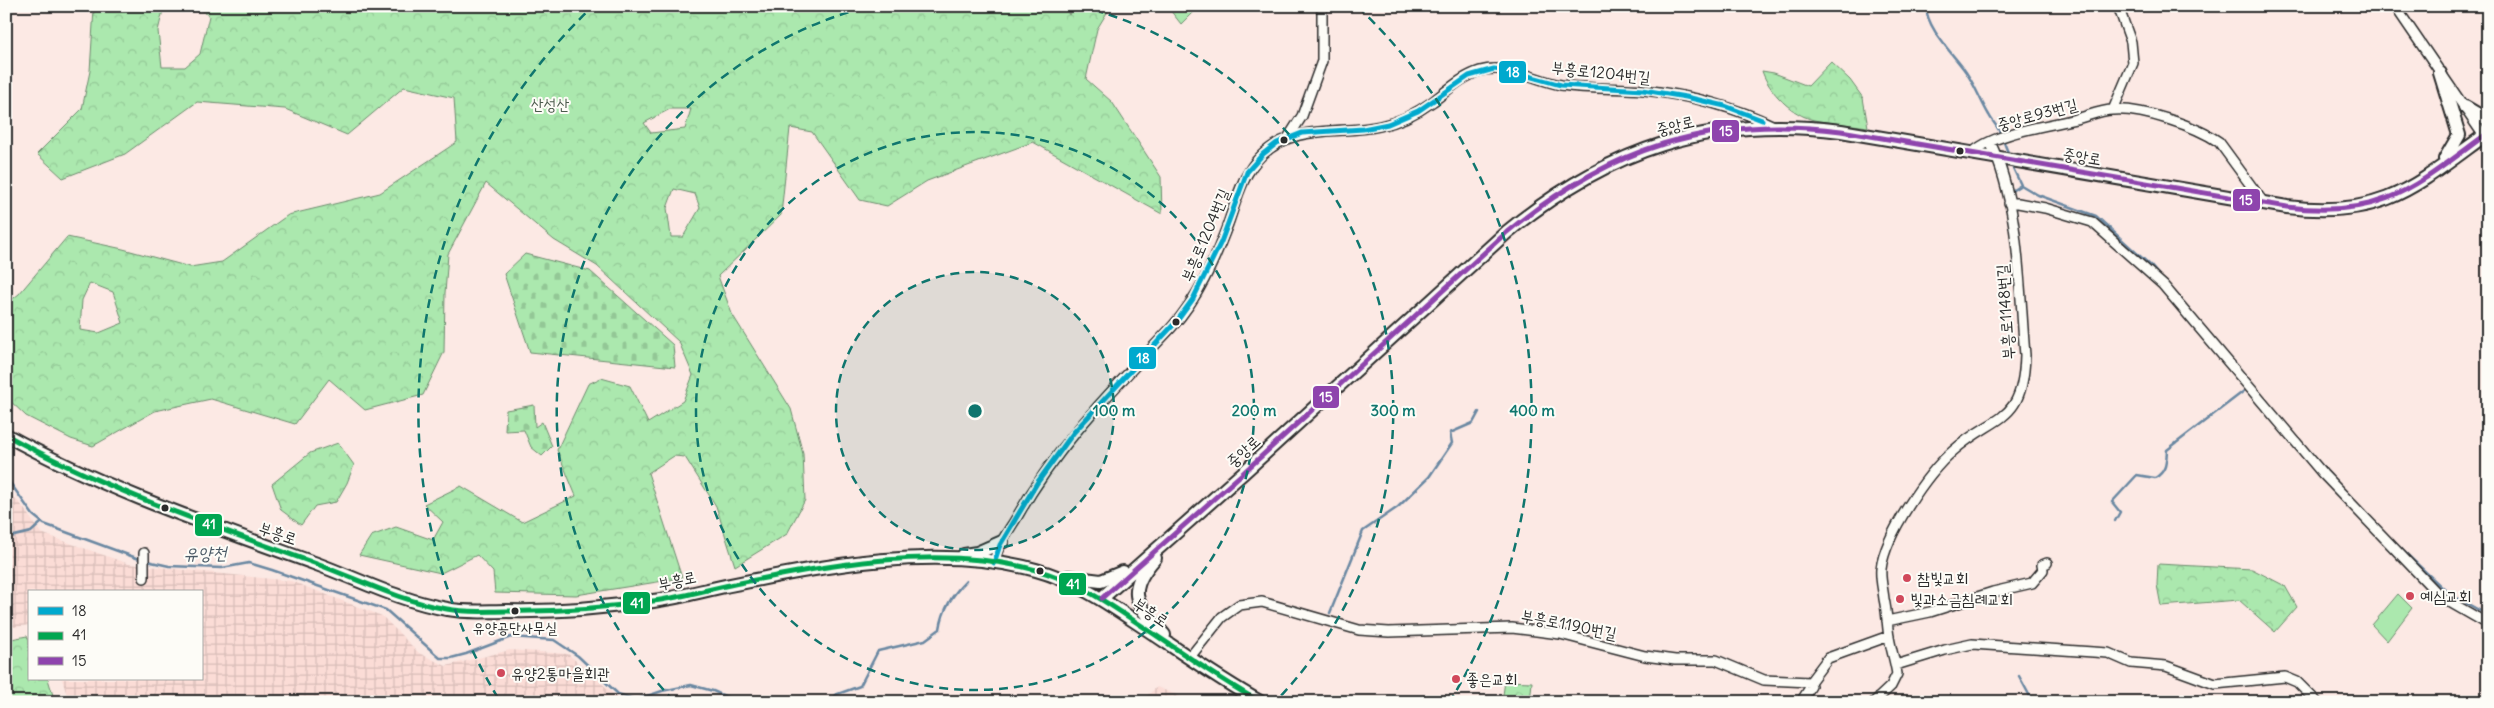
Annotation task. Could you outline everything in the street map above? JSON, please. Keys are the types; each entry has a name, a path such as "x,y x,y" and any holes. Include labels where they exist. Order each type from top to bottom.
{"main road":[{"path":"2427,179 2449,155 2459,134 2440,73"},
{"path":"2464,107 2482,117 2488,117"},
{"name":"중앙로","path":"1102,598 1507,232 1549,199 1604,166 1650,148 1713,132 1774,126 1841,131 2312,210 2353,208 2392,198 2427,179 2486,137"},
{"name":"부흥로","path":"6,434 70,468 178,514 341,572 395,595 449,610 483,612 564,611 658,601 737,584 881,561 953,558 1013,564 1052,576 1102,598 1260,702"},
{"path":"1176,648 1141,610 1136,592 1141,578 1150,564 1189,521"},
{"path":"953,558 976,553 1002,542"},
{"path":"1052,576 1101,581 1116,576 1152,553"}],"street":[{"name":"부흥로1204번길","path":"994,563 1002,542 1037,483 1074,432 1177,321 1193,300 1221,242 1247,172 1263,154 1287,138 1296,128 1322,61 1322,6"},
{"path":"2113,110 2133,63 2131,42 2118,6"},
{"path":"2395,6 2486,137"},
{"name":"부흥로1204번길","path":"1287,138 1302,133 1364,129 1388,124 1418,111 1469,76 1494,69 1514,72 1561,85 1643,90 1686,97 1744,112 1774,126"},
{"name":"중앙로93번길","path":"1971,154 1994,140 2008,136 2113,110 2131,111 2176,121 2210,136 2225,147 2263,202"},
{"name":"부흥로1148번길","path":"1896,665 1888,636 1881,570 1887,543 1944,458 2002,418 2018,396 2024,373 2025,355 2016,252 2003,175 2007,160 1994,140"},
{"path":"2009,203 2018,202 2045,208 2092,222 2164,285 2323,474 2384,539 2441,597 2488,624"},
{"path":"144,553 144,578"},
{"path":"1887,621 1930,612 1993,592 2032,583 2043,570 2042,565 2047,563"},
{"name":"부흥로1190번길","path":"1190,657 1222,617 1239,605 1262,602 1359,630 1389,632 1512,628 1560,634 1645,656 1675,660 1716,660 1764,680 1810,682"},
{"path":"1801,702 1811,686 1810,682 1828,658 1888,636"},
{"path":"1874,702 1891,686 1897,674 1896,665 1972,644 2108,653 2131,662 2166,666 2215,684 2285,677 2297,682 2317,702"}],"shaded area":[{"path":"6,492 20,503 41,533 129,564 291,581 382,616 419,653 446,666 510,650 568,654 623,702 69,702 62,680 202,680 202,590 28,590 28,625 6,628"},
{"path":"1157,687 1193,702 1140,702"}],"green space":[{"name":"산성산","path":"98,6 164,6 158,31 162,67 185,67 200,54 209,16 197,6 1065,6 1069,15 1074,6 1111,6 1097,29 1086,79 1112,102 1161,177 1162,214 1033,142 927,181 887,206 860,200 812,132 790,128 781,215 718,276 732,314 791,409 803,454 805,500 787,534 735,566 716,506 685,457 674,456 648,473 682,578 576,595 495,593 493,572 477,555 441,573 359,555 371,536 396,527 433,540 443,522 424,504 461,486 522,522 576,496 557,450 588,384 601,378 630,386 648,423 683,401 693,375 679,342 597,266 554,240 486,183 448,254 444,352 423,395 365,410 329,379 295,424 211,399 155,411 93,446 71,439 26,416 6,397 6,304 19,294 67,237 123,249 190,267 222,262 288,215 380,193 457,142 454,98 404,87 347,135 285,109 197,102 125,154 63,178 37,154 82,109 90,71 94,9","holes":["670,109 691,109 685,129 651,133 644,123","674,189 695,194 700,208 683,237 671,237 667,208","90,283 113,292 123,323 99,333 80,330 82,300"]},
{"path":"1143,6 1199,6 1181,24 1170,10"},
{"path":"1831,62 1850,80 1863,98 1868,127 1814,120 1798,113 1782,101 1770,87 1762,71 1774,73 1808,86"},
{"path":"525,254 590,271 673,345 675,367 530,352 504,274"},
{"path":"534,405 535,427 542,422 552,446 542,456 531,447 524,430 505,431 506,410"},
{"path":"338,443 354,465 347,483 336,502 315,506 301,525 281,510 272,484 310,453"},
{"path":"2158,564 2252,569 2285,586 2297,607 2275,632 2239,600 2161,606 2157,585"},
{"path":"2398,594 2412,608 2387,641 2372,625"},
{"path":"27,636 28,680 48,680 55,702 6,702 6,640"},
{"path":"1505,681 1532,682 1530,702 1502,702"}],"waterway":[{"path":"1926,6 1927,14 1935,31 1967,73 2001,135"},
{"path":"2003,140 2009,155"},
{"path":"2012,166 2021,185 2038,195 2096,216 2151,266 2162,279"},
{"path":"2010,192 2021,185"},
{"path":"2115,521 2120,512 2112,502 2137,475 2155,478 2159,475 2165,466 2167,450 2244,391"},
{"path":"1330,613 1363,531 1398,507 1429,477 1452,443 1450,433 1473,423 1479,412"},
{"path":"2304,445 2330,475"},
{"name":"유양천","path":"6,477 33,515 44,524 142,560"},
{"path":"6,538 31,532 42,522"},
{"path":"2399,547 2448,593 2488,615"},
{"name":"유양천","path":"147,561 169,566 222,568 249,563 272,570 386,610 440,658 451,658 466,654 511,637 554,640 578,656 618,694 636,700 662,691 691,685 713,691 738,702"},
{"path":"828,702 835,695 860,686 878,651 925,640 940,629 943,615 949,603 966,581"},
{"path":"2019,676 2033,702"}],"transit line":[{"name":"18","path":"994,563 1000,545 1037,483 1074,432 1177,321 1193,299 1221,242 1247,172 1263,154 1277,143 1302,133 1363,129 1388,124 1418,111 1469,76 1494,69 1514,72 1561,85 1643,90 1686,97 1725,106 1762,120"},
{"name":"15","path":"1102,598 1243,473 1507,232 1545,203 1583,179 1623,159 1663,144 1704,134 1748,128 1793,127 1841,131 2287,207 2320,209 2349,208 2374,203 2396,194 2418,183 2488,133"},
{"name":"41","path":"6,435 81,472 157,505 396,595 413,601 454,610 476,612 544,611 616,606 671,598 801,571 880,560 959,558 998,562 1036,570 1063,579 1100,599 1260,702"}],"place":[{"name":"참빛교회","path":"1907,578"},
{"name":"예심교회","path":"2410,596"},
{"name":"빛과소금침례교회","path":"1900,599"},
{"name":"유양공단사무실","path":"515,611"},
{"name":"유양2통마을회관","path":"501,673"},
{"name":"좋은교회","path":"1456,679"}]}
